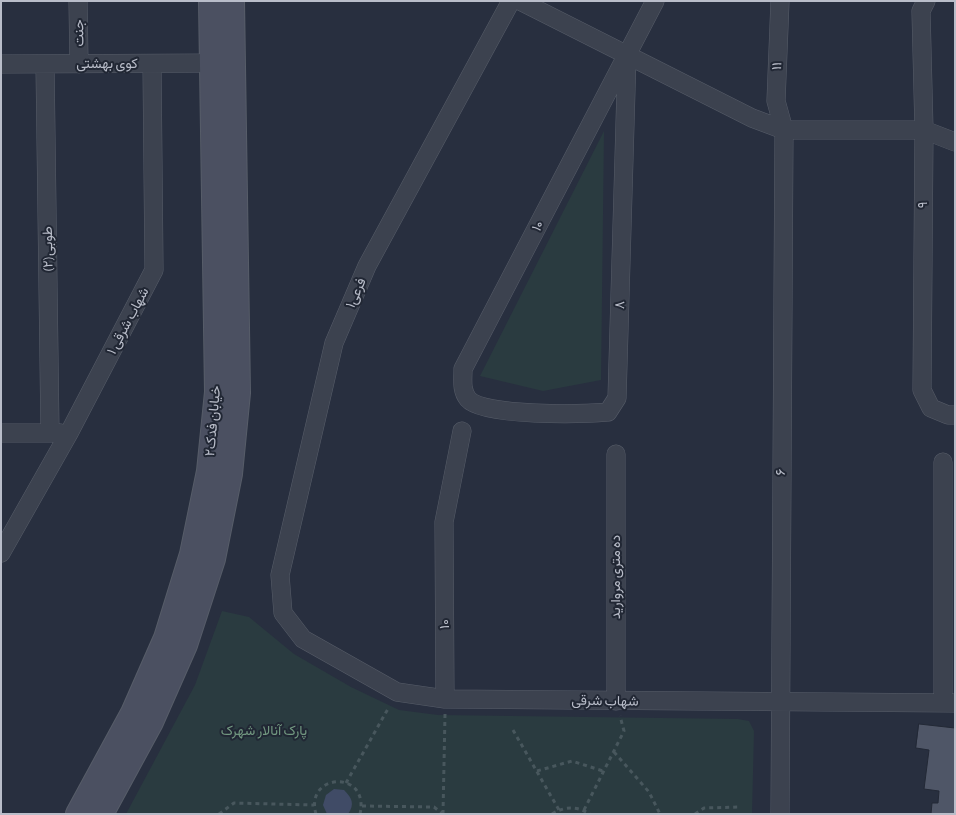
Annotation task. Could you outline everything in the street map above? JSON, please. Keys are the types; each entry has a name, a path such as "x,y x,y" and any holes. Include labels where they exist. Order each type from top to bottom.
{"street":[{"name":"جنت","path":"78,1 79,64"},
{"name":"خیابان فدک۲","path":"101,814 151,722 185,645 213,559 230,474 238,393 223,63 211,1"},
{"name":"خیابان فدک۲","path":"78,814 132,713 166,638 192,554 209,470 216,392 223,63 232,1"},
{"name":"فرعی۱","path":"283,613 280,575 334,343 367,266 511,1"},
{"path":"520,1 752,118 784,130 924,130 955,142"},
{"path":"627,54 655,1"},
{"name":"۱۱","path":"780,1 776,101 784,130"},
{"name":"۹","path":"926,1 921,11 924,130 922,390 931,408 948,415 955,415"},
{"name":"۸","path":"469,400 493,411 586,414 608,412 617,398 627,54"},
{"name":"۱۰","path":"469,400 462,388 464,369 627,54"},
{"name":"کوی بهشتی","path":"1,64 223,63"},
{"name":"طوبی(۲)","path":"45,64 50,433"},
{"name":"شهاب شرقی ۱","path":"1,553 69,433 154,270 152,64"},
{"name":"۶","path":"780,814 784,130"},
{"name":"۱۰","path":"446,699 444,522 462,431"},
{"path":"1,433 69,433"},
{"name":"ده متری مروارید","path":"616,454 616,701"},
{"path":"943,462 949,703"},
{"name":"شهاب شرقی","path":"283,613 304,639 397,692 446,699 949,703"}],"path":[{"path":"346,782 397,692"},
{"path":"443,814 446,699"},
{"path":"584,810 624,731 616,701"},
{"path":"513,730 559,810"},
{"path":"614,752 649,792 660,814"},
{"path":"537,771 572,761 603,770"},
{"path":"316,814 315,797 324,785 338,781 346,782 358,792 362,806 360,814"},
{"path":"219,814 234,803 314,804"},
{"path":"362,806 434,808 443,814"},
{"path":"552,814 567,807 584,810 590,814"},
{"path":"694,814 704,808 741,807"}],"green space":[{"path":"604,131 601,380 543,391 480,376"},
{"name":"پارک آنالار شهرک","path":"222,611 249,617 294,654 351,687 399,710 438,715 738,719 749,721 754,731 752,814 126,814 195,685"}],"water":[{"path":"334,789 344,790 351,798 352,804 348,814 327,814 323,805 326,795"}],"building":[{"path":"919,724 955,728 955,814 931,814 932,803 938,803 939,791 924,789 929,750 916,748"}]}
